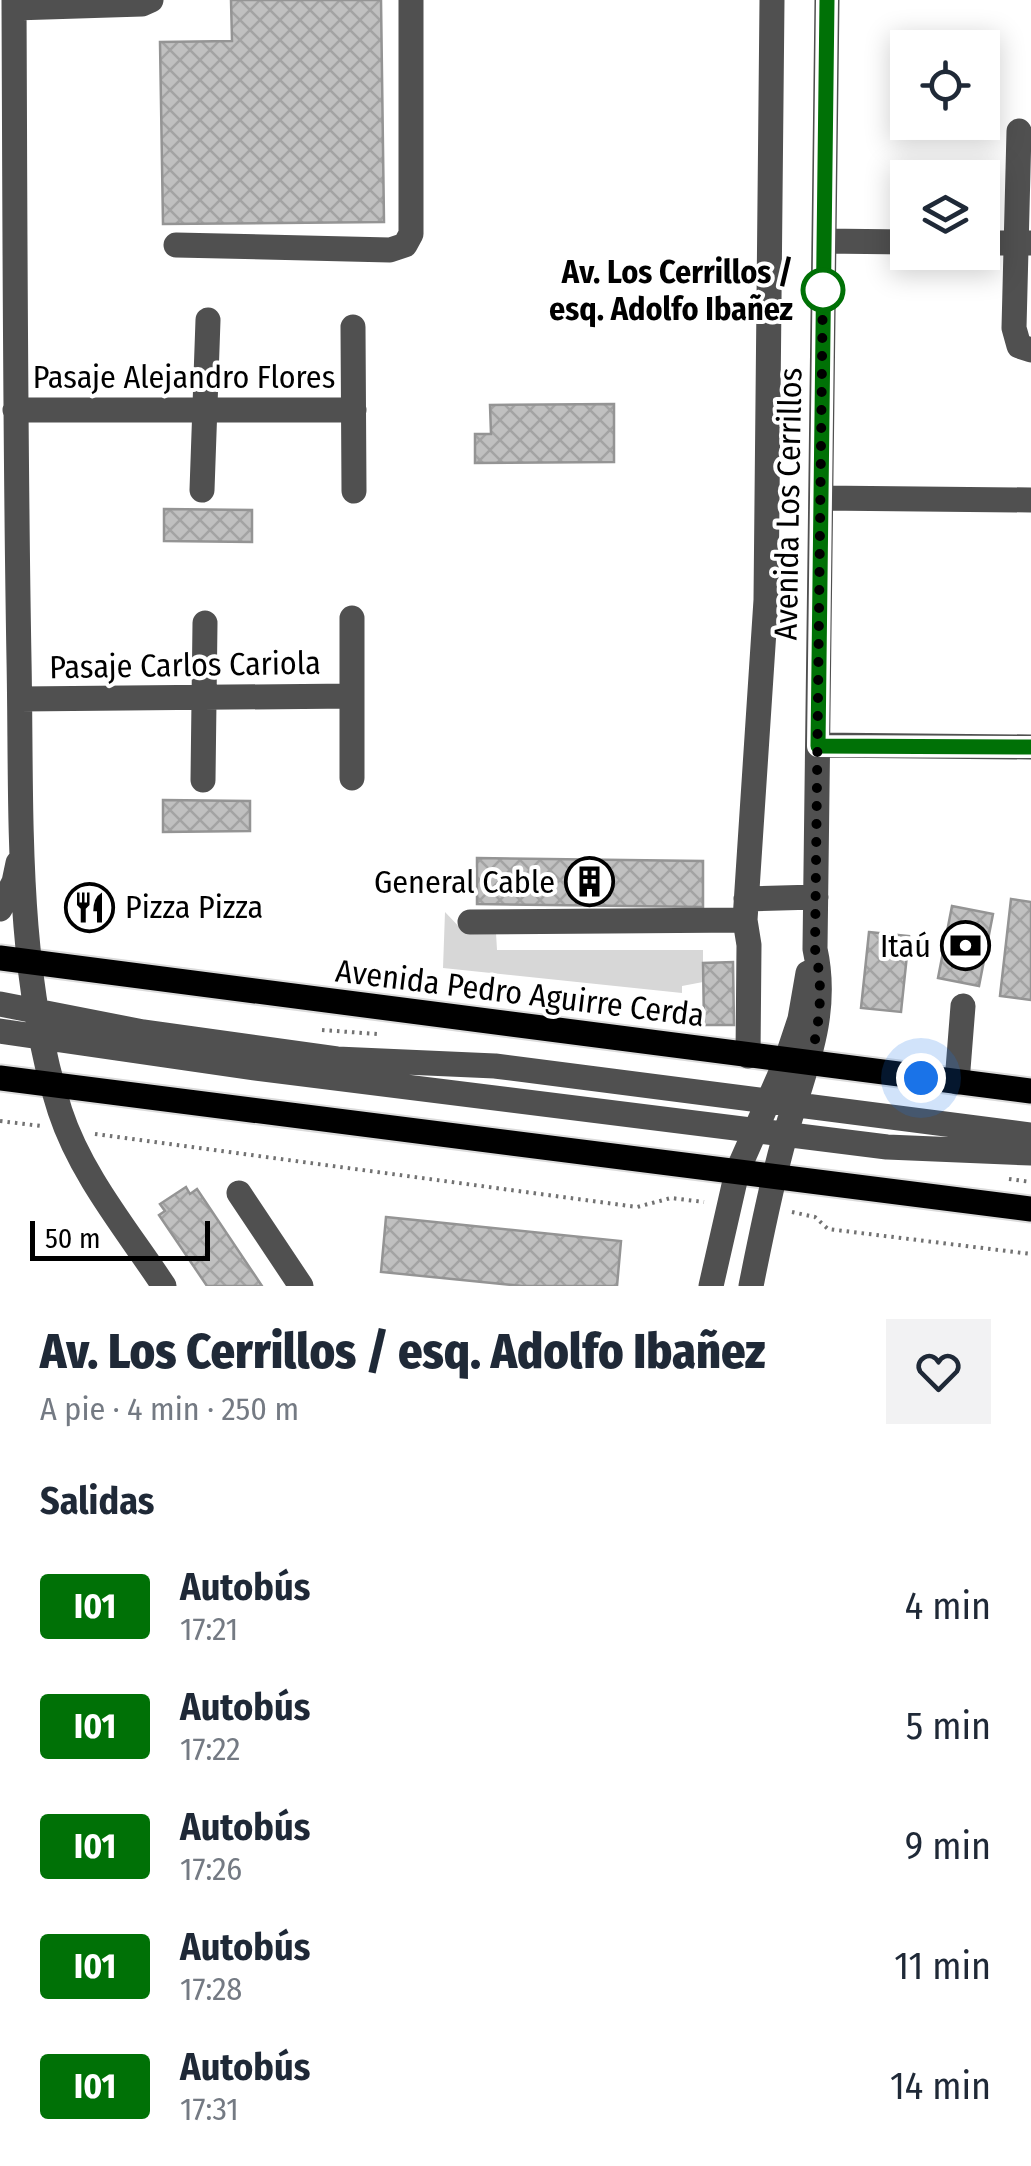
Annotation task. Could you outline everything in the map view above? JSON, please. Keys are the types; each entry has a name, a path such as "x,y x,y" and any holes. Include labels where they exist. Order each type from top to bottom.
{"main road":[{"name":"Avenida Pedro Aguirre Cerda","path":"0,958 1031,1091"},
{"path":"0,1078 1031,1208"}],"street":[{"path":"152,0 142,4 14,4 15,410 22,843 35,1010 67,1130 92,1178 164,1286"},
{"path":"176,244 390,250 405,245 411,234 412,0"},
{"path":"748,1056 750,954 745,909 766,600 772,0"},
{"name":"Avenida Los Cerrillos","path":"711,1286 737,1172 768,1101 817,1036 821,993 815,949 827,0"},
{"path":"1019,131 1024,243 1014,328 1025,348"},
{"path":"824,241 890,242"},
{"path":"202,490 208,320"},
{"path":"353,327 354,492"},
{"name":"Pasaje Alejandro Flores","path":"15,410 354,410"},
{"path":"820,498 1031,500"},
{"path":"352,618 352,778"},
{"path":"203,780 205,623"},
{"name":"Pasaje Carlos Cariola","path":"20,699 352,696"},
{"path":"818,746 1031,748"},
{"path":"0,909 14,882 22,843"},
{"path":"470,922 745,909 816,897"},
{"path":"0,1004 144,1032 337,1059 495,1066 1031,1134"},
{"path":"957,1082 963,1006"},
{"path":"0,1030 785,1135 906,1149 1031,1153"},
{"name":"Avenida Los Cerrillos","path":"751,1286 795,1104 798,1062"},
{"path":"239,1192 301,1286"}],"path":[{"path":"0,1121 636,1208 671,1198 728,1205"},
{"path":"767,1209 815,1216 828,1228 1031,1254"}],"shaded area":[{"path":"445,912 465,933 496,933 497,950 703,950 703,982 682,986 682,993 443,968"}],"building":[{"path":"231,0 381,0 384,222 163,224 160,42 232,41"},
{"path":"614,404 614,462 475,463 475,434 491,434 490,405"},
{"path":"164,509 252,510 252,542 164,541"},
{"path":"163,800 250,801 250,831 163,832"},
{"name":"General Cable","path":"477,858 703,861 703,907 477,904"},
{"name":"Pizza Pizza","path":"76,889 103,889 103,926 76,925"},
{"path":"1011,899 1031,902 1031,1000 1000,996"},
{"name":"Itaú","path":"952,906 993,914 979,986 938,978"},
{"path":"869,932 909,936 901,1012 861,1008"},
{"path":"733,962 734,1025 704,1025 703,963"},
{"path":"186,1187 190,1194 197,1189 262,1286 207,1286 159,1215 165,1211 160,1204"},
{"path":"386,1217 621,1241 617,1286 522,1286 381,1272"}],"bus line":[{"name":"I01","path":"827,0 818,746 1031,747"}],"place":[{"name":"Av. Los Cerrillos / esq. Adolfo Ibañez","path":"823,290"},
{"name":"General Cable","path":"590,882"},
{"name":"Pizza Pizza","path":"90,907"},
{"name":"Itaú","path":"966,946"}],"route":[{"path":"823,290 823,278 815,949 821,993 817,1036 809,1064 921,1078"}]}
